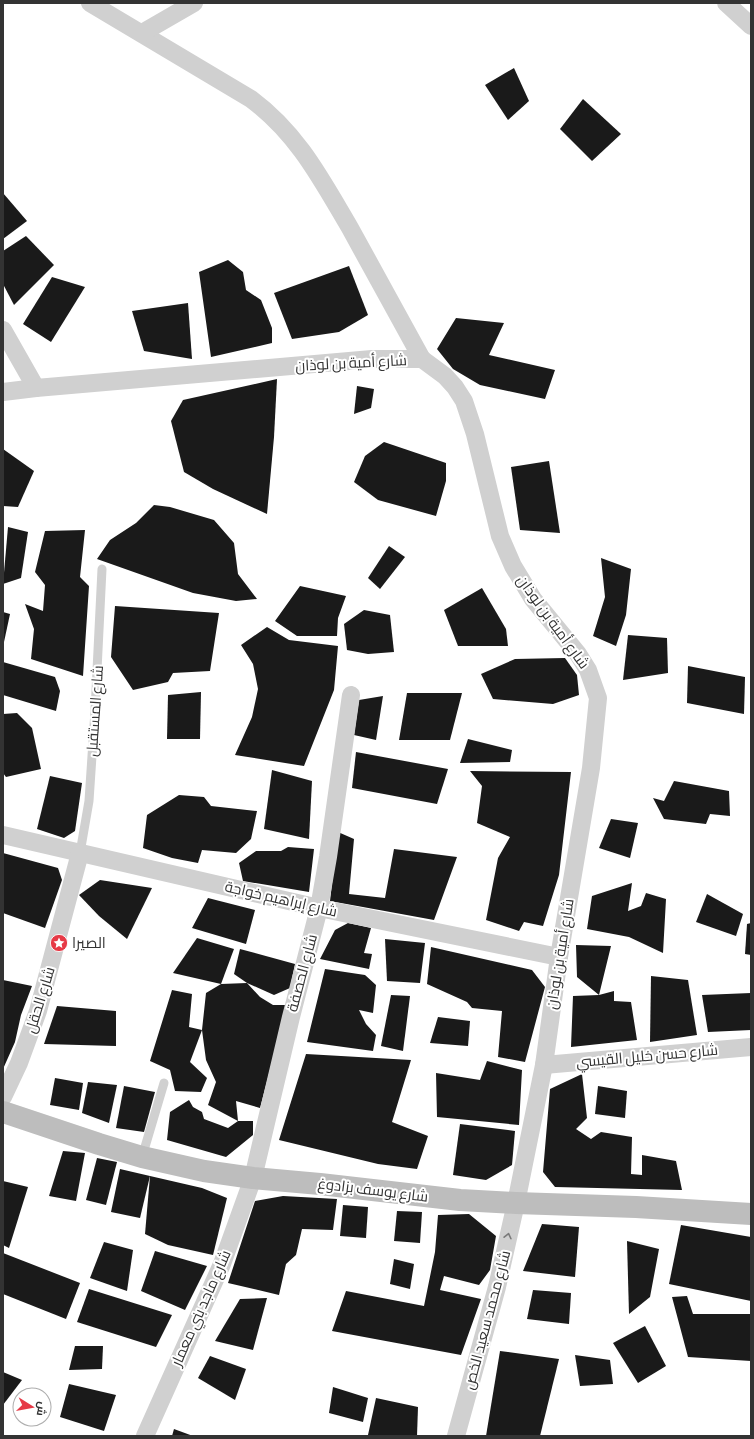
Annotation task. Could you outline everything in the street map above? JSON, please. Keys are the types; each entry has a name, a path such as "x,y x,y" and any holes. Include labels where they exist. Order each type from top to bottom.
{"main road":[{"name":"شارع يوسف بزادوغ","path":"3,1112 142,1157 204,1171 253,1178 460,1200 516,1204 636,1207 751,1214"}],"street":[{"path":"90,3 251,99 266,110 280,124 305,153 324,183 422,359"},
{"path":"142,33 194,3"},
{"path":"726,3 751,26"},
{"path":"3,330 36,388"},
{"name":"شارع أمية بن لوذان","path":"3,392 372,359 422,359 445,376 455,387 464,401 475,434 500,536 513,566 533,599 578,654 588,670 598,698 591,768 559,957 544,1065 516,1204"},
{"name":"شارع الحصفة","path":"253,1178 291,1017 319,908 352,695"},
{"name":"شارع إبراهيم خواجة","path":"3,835 319,908 559,957"},
{"name":"شارع الحقل","path":"3,1097 19,1063 38,1011 80,853"},
{"name":"شارع حسن خليل القيسي","path":"544,1065 751,1047"},
{"name":"شارع ماجد بني معمار","path":"145,1436 222,1264 253,1178"},
{"name":"شارع محمد سعيد الخص","path":"456,1436 497,1287 516,1204"}],"lane":[{"name":"شارع المستقبل","path":"80,853 89,793 95,711 102,569"},
{"path":"142,1157 164,1083"}],"building":[{"path":"514,68 529,101 508,120 485,85"},
{"path":"583,99 621,134 592,161 560,129"},
{"path":"3,193 27,221 3,239"},
{"path":"26,236 54,265 14,305 3,284 3,251"},
{"path":"228,260 243,272 246,290 261,300 272,328 272,343 211,357 199,272"},
{"path":"349,266 368,315 339,332 292,339 274,293"},
{"path":"52,277 85,287 51,342 23,324"},
{"path":"188,303 192,359 144,351 132,311"},
{"path":"456,318 504,323 489,355 555,370 545,399 480,385 453,369 437,349"},
{"path":"277,379 274,437 267,514 213,489 184,472 171,421 183,400"},
{"path":"357,386 374,389 371,408 354,414"},
{"path":"384,442 446,463 446,481 436,516 378,500 354,482 365,456"},
{"path":"3,449 34,471 18,507 3,506"},
{"path":"549,461 560,533 520,530 511,467"},
{"path":"154,505 170,507 214,520 234,543 238,574 257,599 236,601 193,593 97,559 110,540 136,523"},
{"path":"8,527 28,532 21,578 3,584"},
{"path":"85,530 80,577 89,586 83,676 31,659 34,629 25,604 43,611 45,585 35,572 45,531"},
{"path":"389,546 405,557 380,589 368,578"},
{"path":"601,558 631,569 626,615 616,646 593,636 605,597"},
{"path":"300,586 346,596 338,618 337,636 297,636 275,621"},
{"path":"482,588 506,629 508,646 458,646 444,610"},
{"path":"115,606 219,613 210,671 173,673 168,682 133,690 111,657"},
{"path":"364,610 390,615 394,652 368,654 347,650 344,624"},
{"path":"3,612 10,614 4,642 3,642"},
{"path":"267,627 289,640 338,646 334,690 304,766 235,755 252,717 258,689 253,664 241,645"},
{"path":"628,635 667,638 668,673 623,680"},
{"path":"565,658 577,675 579,695 553,704 493,699 481,674 515,659"},
{"path":"3,662 55,677 60,691 56,711 3,695"},
{"path":"688,666 745,677 744,714 687,703"},
{"path":"201,692 200,739 167,739 168,695"},
{"path":"407,693 462,693 450,740 399,740"},
{"path":"383,696 376,740 354,735 359,700"},
{"path":"17,713 32,728 41,769 6,777 3,773 3,714"},
{"path":"468,739 512,750 510,762 460,763"},
{"path":"356,752 448,769 437,804 352,788"},
{"path":"272,770 312,781 309,839 264,829"},
{"path":"470,771 571,772 559,875 543,926 524,922 519,931 486,920 498,858 510,837 477,823 482,786"},
{"path":"50,776 82,783 75,831 64,838 37,829"},
{"path":"674,781 729,791 730,816 710,814 706,824 664,819 653,798 664,801"},
{"path":"179,795 204,797 211,806 257,811 251,839 236,853 202,850 198,863 172,858 143,848 147,815"},
{"path":"611,819 638,823 630,858 599,848"},
{"path":"338,832 354,839 349,894 385,898 394,849 457,857 434,920 330,901"},
{"path":"288,847 314,849 309,892 243,881 239,863 256,851 281,851"},
{"path":"3,853 58,868 62,880 45,928 3,913"},
{"path":"100,880 152,888 127,939 99,916 79,895"},
{"path":"632,883 628,911 641,906 646,893 666,899 663,953 629,937 587,929 592,896"},
{"path":"707,894 743,914 736,936 696,922"},
{"path":"208,898 255,910 246,944 192,928"},
{"path":"348,923 371,928 364,953 372,954 369,969 320,959 335,930"},
{"path":"751,923 751,955 745,954 747,924"},
{"path":"197,938 234,949 221,984 173,973"},
{"path":"385,939 425,943 420,983 387,981"},
{"path":"576,945 611,946 599,995 577,977"},
{"path":"431,947 532,970 545,987 525,1062 498,1057 502,1011 472,1008 467,1002 427,984"},
{"path":"240,949 295,964 290,988 274,995 247,983 234,974"},
{"path":"325,969 365,975 376,985 373,1013 359,1010 366,1024 376,1035 373,1051 307,1042"},
{"path":"651,976 688,980 697,1035 650,1042"},
{"path":"3,980 32,986 21,1015 15,1042 3,1069"},
{"path":"247,983 260,997 273,1005 287,1005 260,1108 236,1101 238,1121 208,1105 216,1082 206,1060 202,1030 206,993 221,984"},
{"path":"172,990 192,994 189,1027 202,1030 190,1062 207,1078 201,1092 175,1091 170,1070 150,1061"},
{"path":"614,991 614,1001 631,1002 637,1040 571,1047 573,996 599,995"},
{"path":"751,993 751,1030 708,1032 702,995"},
{"path":"391,995 410,996 403,1051 381,1046"},
{"path":"57,1006 116,1011 116,1046 44,1044"},
{"path":"438,1017 470,1021 468,1046 430,1043"},
{"path":"306,1054 411,1060 392,1122 428,1136 417,1169 378,1164 279,1140"},
{"path":"487,1061 522,1070 519,1125 437,1117 436,1073 480,1080"},
{"path":"582,1074 587,1118 576,1129 591,1139 601,1132 632,1137 631,1174 642,1175 642,1155 676,1161 682,1190 555,1187 543,1172 550,1089"},
{"path":"55,1078 83,1083 79,1110 50,1105"},
{"path":"88,1082 117,1085 109,1123 82,1113"},
{"path":"124,1086 155,1092 144,1132 116,1128"},
{"path":"598,1086 627,1091 625,1118 595,1114"},
{"path":"189,1100 193,1107 202,1112 204,1119 228,1128 238,1121 253,1121 253,1135 226,1157 167,1140 170,1112"},
{"path":"460,1124 515,1131 512,1165 486,1180 453,1175"},
{"path":"63,1151 85,1153 76,1201 49,1196"},
{"path":"97,1158 117,1162 106,1205 86,1200"},
{"path":"120,1169 150,1176 140,1218 111,1212"},
{"path":"150,1176 202,1188 227,1198 213,1255 168,1245 145,1234"},
{"path":"3,1181 28,1187 9,1248 3,1245"},
{"path":"283,1196 337,1199 333,1230 302,1229 296,1255 286,1264 279,1295 228,1283 255,1201"},
{"path":"343,1205 368,1207 366,1238 340,1236"},
{"path":"397,1211 422,1212 420,1243 394,1241"},
{"path":"469,1214 496,1236 490,1270 479,1285 444,1276 440,1290 481,1299 461,1355 332,1331 346,1291 424,1306 435,1252 438,1215"},
{"path":"542,1224 579,1227 575,1277 523,1271"},
{"path":"681,1225 751,1237 751,1301 669,1284"},
{"path":"627,1241 659,1249 650,1297 629,1314"},
{"path":"104,1242 133,1250 127,1291 90,1278"},
{"path":"155,1251 207,1266 185,1310 141,1291"},
{"path":"3,1253 80,1283 66,1319 3,1294"},
{"path":"394,1259 414,1264 410,1289 390,1284"},
{"path":"89,1289 172,1315 156,1347 77,1322"},
{"path":"533,1290 571,1293 569,1324 527,1319"},
{"path":"687,1296 693,1314 751,1314 751,1361 688,1357 672,1297"},
{"path":"267,1298 253,1350 215,1341 240,1299"},
{"path":"645,1326 666,1366 638,1383 613,1343"},
{"path":"75,1346 103,1346 102,1369 69,1370"},
{"path":"500,1351 559,1359 540,1436 486,1436"},
{"path":"575,1355 610,1360 613,1384 580,1386"},
{"path":"210,1356 246,1369 235,1400 198,1378"},
{"path":"3,1372 22,1380 17,1387 12,1387 12,1393 3,1405"},
{"path":"69,1384 116,1395 104,1431 60,1417"},
{"path":"333,1387 368,1398 363,1422 329,1413"},
{"path":"376,1398 418,1407 417,1436 368,1435"},
{"path":"174,1429 193,1436 172,1436"}],"place":[{"name":"الصيرا","path":"59,943"}]}
